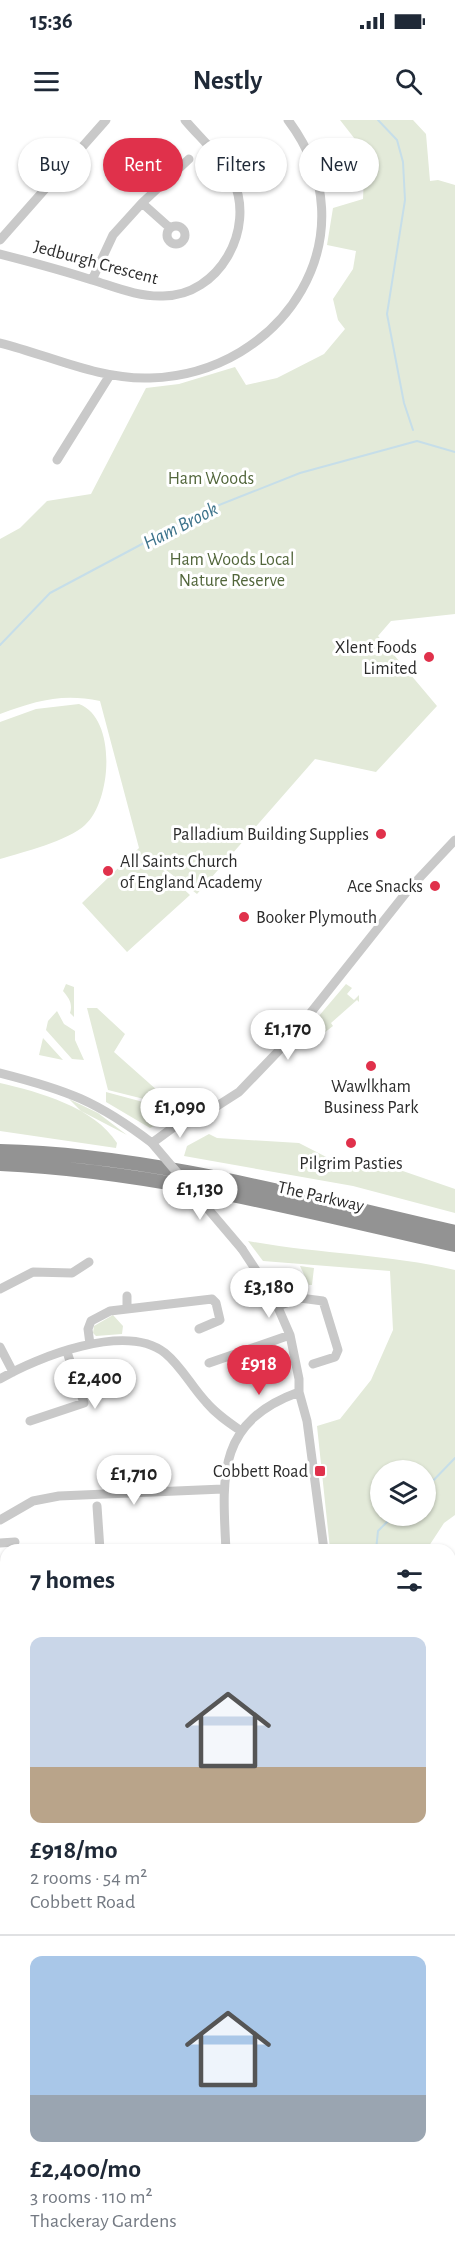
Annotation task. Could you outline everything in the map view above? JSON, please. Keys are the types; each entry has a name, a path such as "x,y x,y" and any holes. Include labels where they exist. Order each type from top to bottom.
{"highway":[{"name":"The Parkway","path":"0,1151 107,1161 216,1178 455,1232"},
{"name":"The Parkway","path":"0,1164 80,1170 195,1187 313,1211 455,1247"}],"street":[{"path":"0,240 106,120"},
{"name":"Jedburgh Crescent","path":"0,254 139,294 164,297 205,281 221,267 228,256 239,231 242,216 238,194 228,172 185,120"},
{"path":"0,343 110,375 149,378 175,376 221,363 263,339 299,297 316,254 322,226 321,203 311,161 288,120"},
{"path":"92,280 113,235 142,203 189,159"},
{"path":"142,203 170,228"},
{"path":"57,459 110,375"},
{"path":"152,1143 182,1121 239,1092 289,1041 409,889 455,840"},
{"path":"0,1073 52,1086 83,1098 121,1119 152,1143 242,1249 278,1306 290,1335 299,1379 299,1392 307,1421 323,1544"},
{"path":"0,1289 33,1272 72,1274 85,1264 89,1276"},
{"path":"127,1296 128,1308"},
{"path":"278,1306 300,1298 323,1301 338,1350 335,1358 314,1364"},
{"path":"90,1344 88,1329 91,1321 110,1311 212,1299 216,1303 220,1320 199,1329"},
{"path":"209,1363 290,1335"},
{"path":"0,1379 13,1372 90,1344 130,1342 156,1347 182,1369 217,1415 241,1431"},
{"path":"0,1347 13,1372"},
{"path":"30,1421 84,1403 67,1352"},
{"path":"226,1544 223,1489 230,1452 241,1431 264,1408 299,1392"},
{"path":"0,1520 33,1501 59,1496 223,1489"},
{"path":"97,1506 99,1544"},
{"path":"86,1528 98,1527"},
{"path":"0,1543 15,1542"}],"green space":[{"name":"Ham Woods","path":"340,120 413,120 426,134 430,181 438,180 455,185 455,614 391,621 378,636 437,706 376,772 315,759 197,894 148,856 190,895 127,952 82,903 139,848 100,701 61,698 25,705 0,714 0,539 20,528 47,501 91,494 146,388 179,384 235,367 246,385 277,378 324,354 345,329 338,320 333,299 353,269 356,251 327,245 333,208 363,199 363,192 379,192 379,138 354,138"},
{"path":"79,704 91,712 100,725 105,742 105,780 101,798 94,813 85,825 68,836 0,859 0,722 36,709"},
{"path":"66,984 74,987 74,1017 70,1013 70,1001 63,991"},
{"path":"346,984 352,988 347,994 354,1000 359,995 359,1002 357,1000 331,1023 333,1026 300,1049 296,1043"},
{"path":"87,1008 97,1008 125,1034 114,1052 176,1107 108,1090"},
{"path":"57,1011 64,1024 75,1031 75,1040 84,1060 72,1059 46,1030 48,1021"},
{"path":"43,1038 63,1060 39,1055"},
{"path":"0,1083 48,1096 80,1111 107,1130 117,1143 116,1148 0,1131"},
{"path":"106,1092 169,1109 175,1116 150,1128 106,1102"},
{"path":"69,1099 98,1113 127,1135 81,1111"},
{"path":"209,1134 217,1138 299,1143 338,1163 368,1171 368,1159 455,1189 455,1213 353,1186 184,1156 187,1146"},
{"path":"248,1241 404,1261 455,1270 455,1515 444,1523 430,1544 329,1544 317,1426 340,1419 371,1380 393,1330 390,1271 263,1261"},
{"path":"300,1266 314,1268 312,1285 309,1285"},
{"path":"113,1315 123,1326 122,1334 96,1336 93,1333 94,1326"}],"waterway":[{"path":"378,120 397,140 403,162 405,200 387,314 404,403 413,430"},
{"name":"Ham Brook","path":"0,645 50,593 204,511 300,473 417,441 455,452"},
{"path":"436,1478 455,1458"},
{"path":"377,1544 378,1531 383,1526"}],"place":[{"name":"Xlent Foods Limited","path":"429,657"},
{"name":"Palladium Building Supplies","path":"381,834"},
{"name":"All Saints Church of England Academy","path":"108,871"},
{"name":"Ace Snacks","path":"435,886"},
{"name":"Booker Plymouth","path":"244,917"},
{"name":"Wawlkham Business Park","path":"371,1066"},
{"name":"Pilgrim Pasties","path":"351,1143"},
{"name":"Cobbett Road","path":"320,1471"}],"park label":[{"name":"Ham Woods Local Nature Reserve","path":"232,569"}]}
